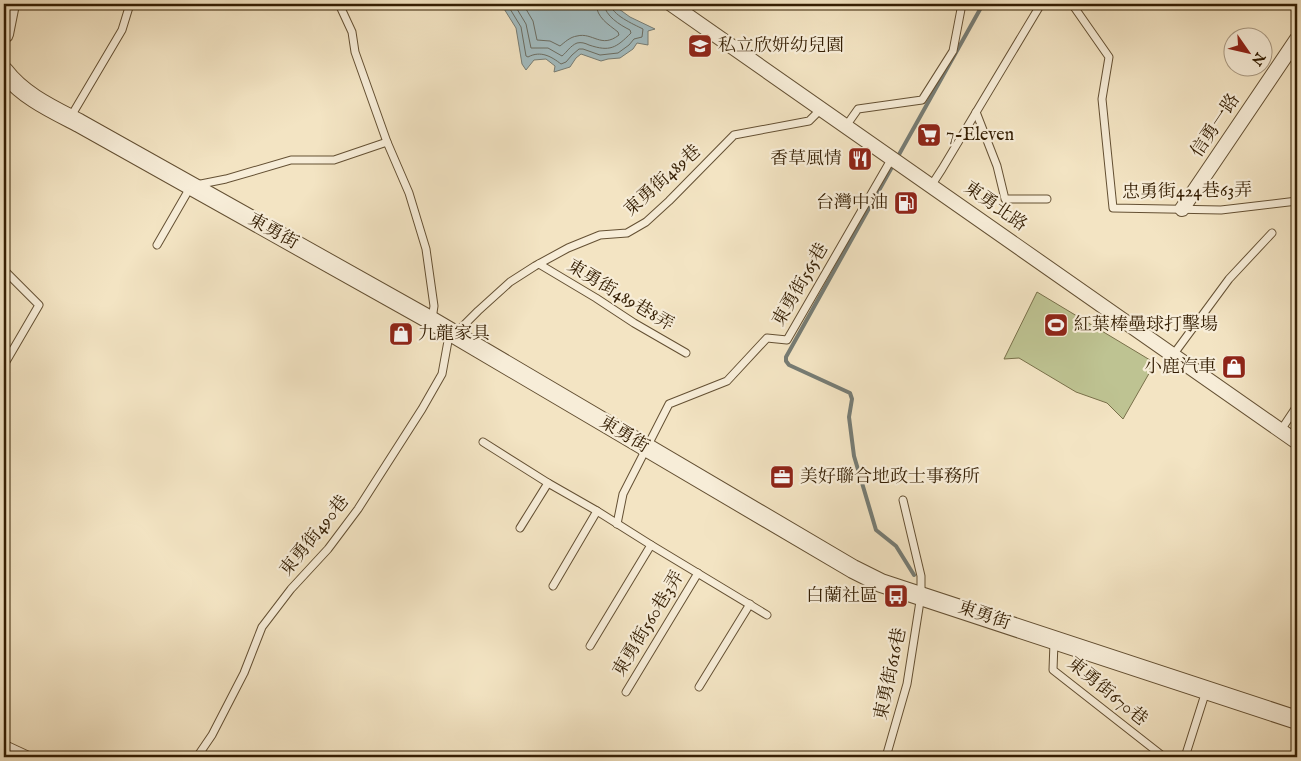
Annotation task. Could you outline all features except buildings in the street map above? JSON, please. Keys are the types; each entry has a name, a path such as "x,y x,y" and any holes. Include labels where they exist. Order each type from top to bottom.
{"street":[{"path":"4,34 10,4"},
{"name":"東勇北路","path":"671,4 1297,442"},
{"name":"信勇一路","path":"1182,209 1297,38"},
{"name":"東勇街","path":"4,71 19,87 43,104 432,321 853,569 881,583 1290,718"}],"lane":[{"path":"70,118 122,30 130,4"},
{"path":"339,4 352,32 355,52 387,142 409,194 426,249 434,306 432,321"},
{"path":"846,126 858,109 922,100 953,50 962,4"},
{"path":"931,186 1041,4"},
{"name":"忠勇街424巷63弄","path":"1072,4 1109,57 1102,99 1113,208 1221,210 1297,201"},
{"name":"東勇街489巷","path":"455,335 510,282 538,264 568,248 600,235 627,233 646,222 734,135 809,121 821,109"},
{"path":"976,112 997,166 1005,198 1047,200"},
{"path":"157,245 191,186 226,179 291,160 334,160 387,142"},
{"name":"東勇街565巷","path":"646,448 668,404 727,381 767,338 787,340 884,169 896,161"},
{"path":"1173,355 1229,279 1272,233"},
{"name":"東勇街489巷8弄","path":"538,264 596,298 634,324 686,353"},
{"path":"4,270 39,305 4,365"},
{"name":"東勇街490巷","path":"197,757 212,735 244,673 262,627 291,589 328,549 358,509 422,409 442,374 448,341 455,335"},
{"path":"1281,430 1297,406"},
{"path":"483,442 767,615"},
{"path":"617,524 623,494 646,448"},
{"path":"520,528 548,483"},
{"name":"東勇街616巷","path":"886,757 907,684 921,595 921,576 903,500"},
{"path":"553,586 597,511"},
{"path":"590,646 651,545"},
{"name":"東勇街560巷3弄","path":"626,692 698,573"},
{"path":"699,687 750,604"},
{"name":"東勇街670巷","path":"1054,640 1053,670 1164,757"},
{"path":"1186,757 1206,691"},
{"path":"4,744 32,757"}],"green space":[{"name":"紅葉棒壘球打擊場","path":"1037,292 1155,363 1123,419 1107,403 1076,392 1019,358 1004,359"}],"water":[{"path":"501,4 612,4 630,17 655,29 648,31 648,45 637,43 633,49 620,58 601,61 581,54 570,67 554,72 555,66 546,59 534,60 526,70 522,64 516,28"}],"waterway":[{"path":"914,575 896,546 876,530 854,456 849,417 852,399 850,393 789,365 786,357 983,4"}],"place":[{"name":"私立欣妍幼兒園","path":"700,46"},
{"name":"7-Eleven","path":"929,135"},
{"name":"香草風情","path":"860,159"},
{"name":"台灣中油","path":"906,203"},
{"name":"紅葉棒壘球打擊場","path":"1056,325"},
{"name":"九龍家具","path":"401,334"},
{"name":"小鹿汽車","path":"1234,367"},
{"name":"美好聯合地政士事務所","path":"782,477"},
{"name":"白蘭社區","path":"896,596"}]}
